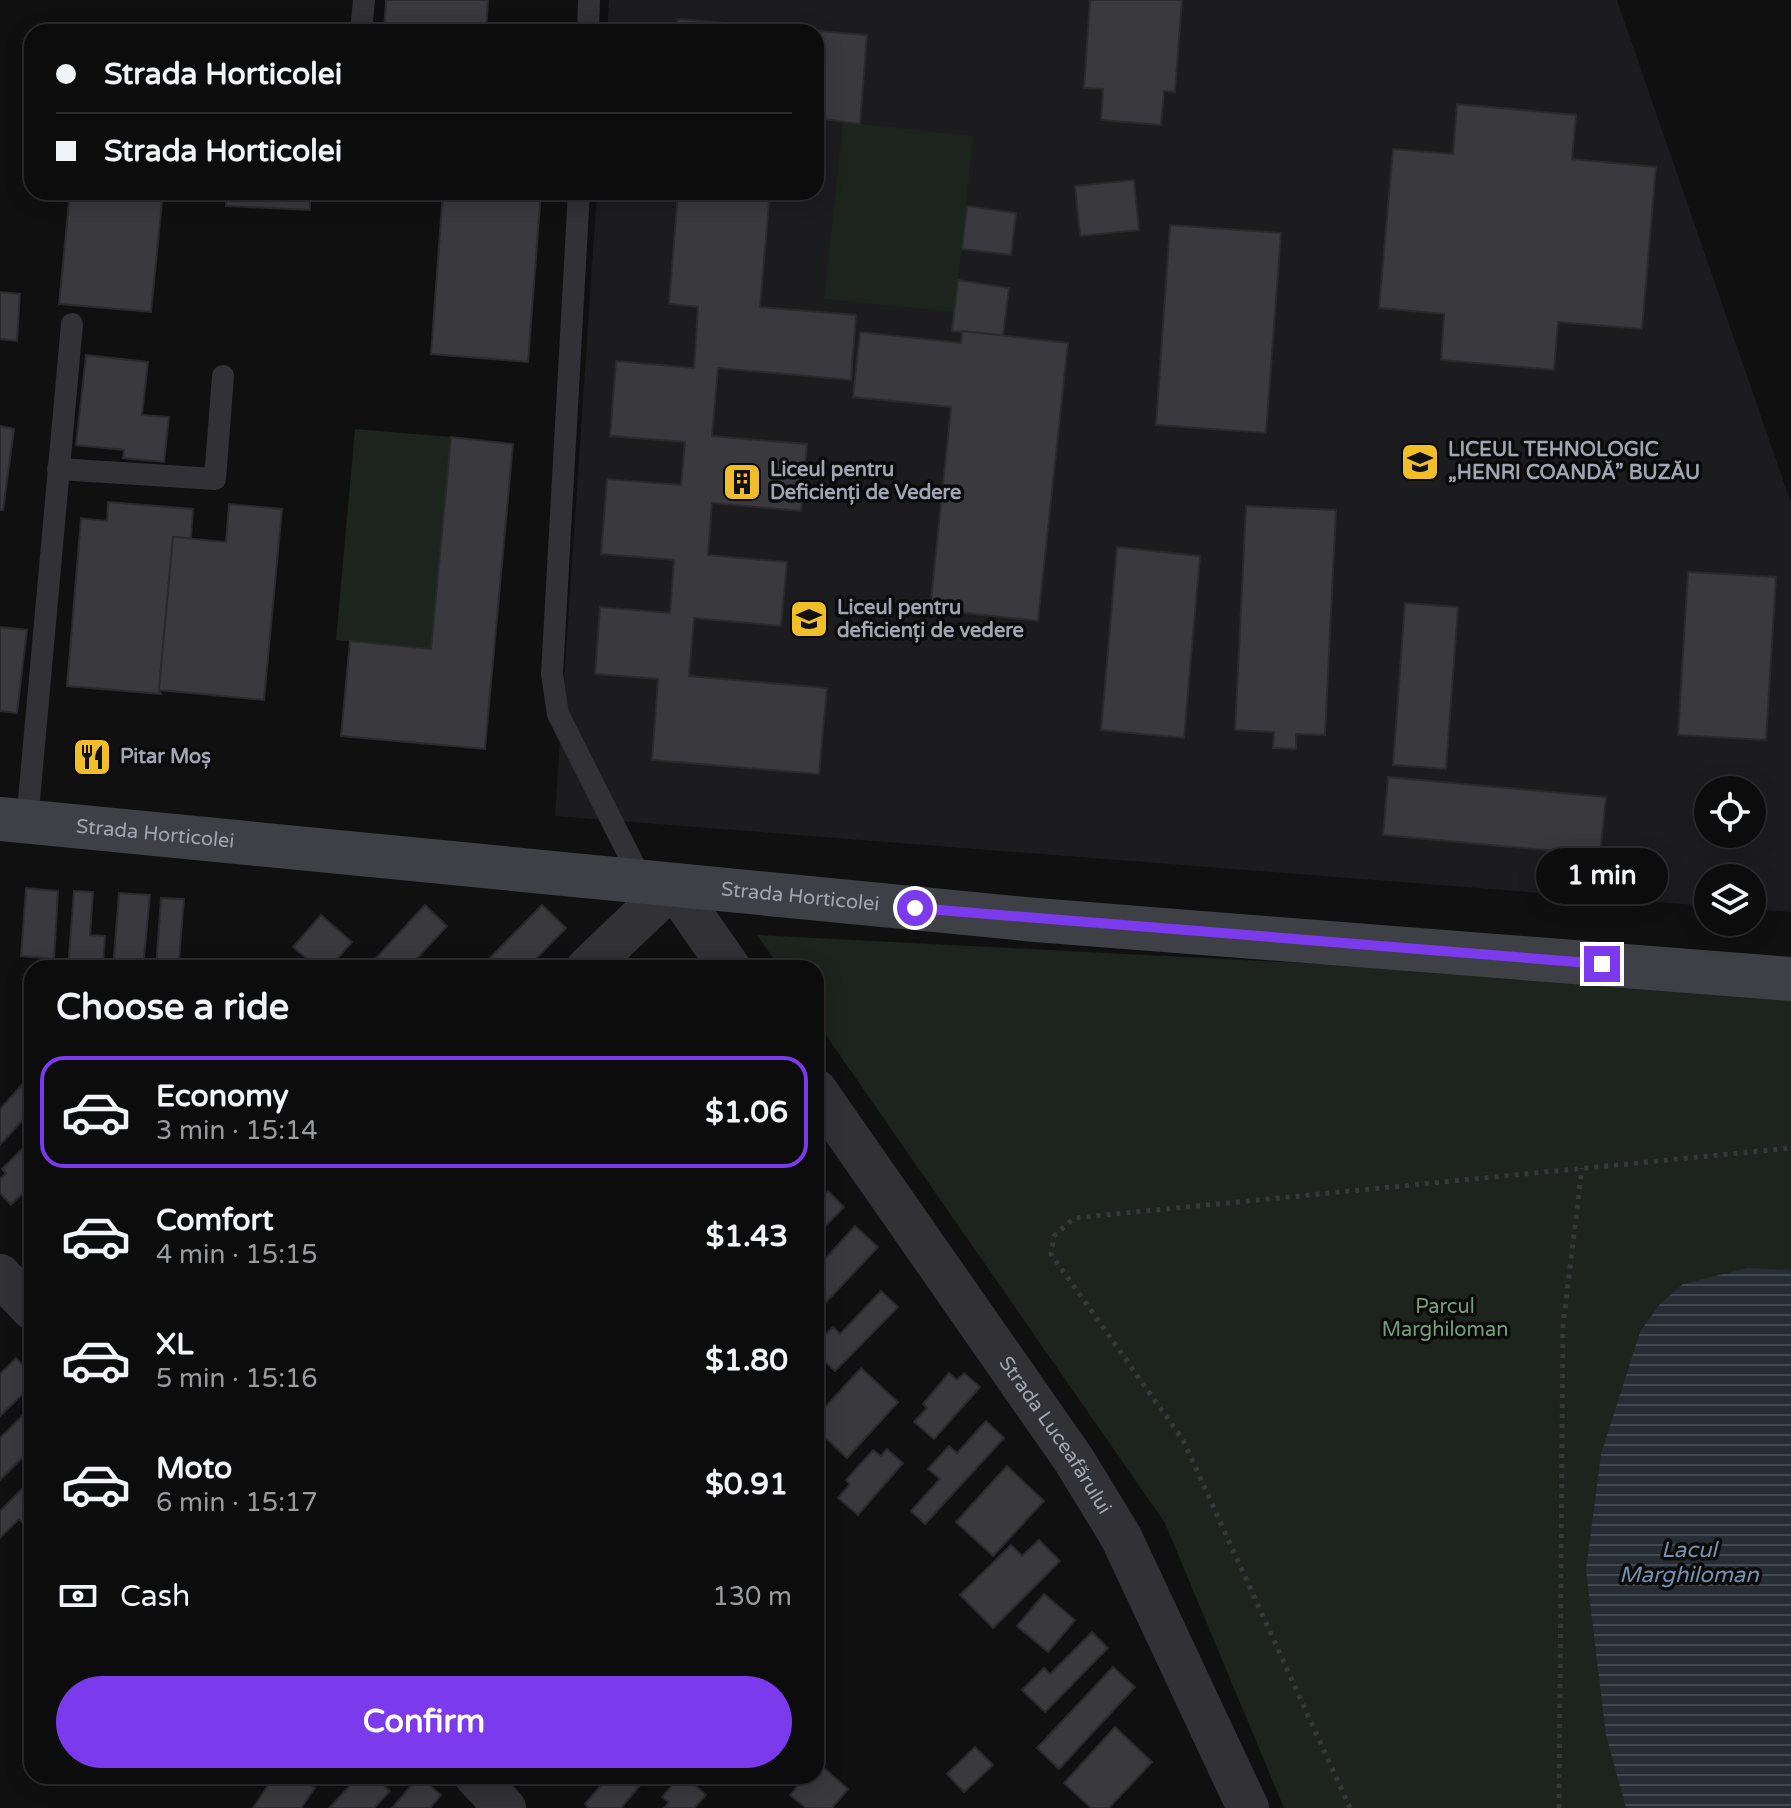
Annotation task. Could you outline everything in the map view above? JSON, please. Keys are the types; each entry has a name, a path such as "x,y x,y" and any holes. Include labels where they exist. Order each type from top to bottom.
{"main road":[{"name":"Strada Horticolei","path":"13,821 1036,920 1791,979"}],"street":[{"path":"594,960 658,884 723,960"},
{"name":"Strada Luceafărului","path":"824,1101 1074,1460 1121,1537 1248,1808"},
{"path":"0,1275 24,1300"},
{"path":"482,1784 505,1808"}],"lane":[{"path":"362,24 364,0"},
{"path":"588,24 589,0"},
{"path":"579,200 552,674 558,714 658,884"},
{"path":"13,821 58,469 72,324"},
{"path":"58,469 215,479 223,376"}],"path":[{"path":"1350,1808 1183,1440 1051,1254 1054,1236 1074,1218 1791,1148"},
{"path":"1559,1808 1563,1325 1582,1168"}],"shaded area":[{"name":"LICEUL TEHNOLOGIC „HENRI COANDĂ” BUZĂU","path":"609,0 1617,0 1791,503 1791,912 1766,910 1766,864 1694,864 1694,905 555,816 596,200 824,200 824,24 608,24"}],"green space":[{"path":"843,122 973,136 955,312 824,299"},
{"path":"355,429 451,437 431,649 336,640"},
{"name":"Parcul Marghiloman","path":"757,935 1791,988 1791,1808 1284,1808 1165,1523 824,1033 824,960 774,960"}],"water":[{"name":"Lacul Marghiloman","path":"1748,1268 1791,1270 1791,1808 1626,1808 1606,1735 1586,1570 1601,1454 1640,1332 1660,1304 1683,1284"}],"building":[{"path":"386,0 488,0 486,24 384,24"},
{"path":"1090,0 1182,0 1175,92 1164,91 1161,125 1101,120 1103,89 1084,88"},
{"path":"678,19 737,24 678,24"},
{"path":"824,31 867,35 860,124 824,119"},
{"path":"1457,104 1576,115 1572,159 1656,167 1642,329 1558,322 1554,370 1441,360 1444,314 1379,308 1393,149 1453,154"},
{"path":"1134,180 1139,230 1080,236 1075,186"},
{"path":"69,200 162,200 151,312 59,304"},
{"path":"226,200 310,200 310,210 226,206"},
{"path":"442,200 540,200 528,362 431,354"},
{"name":"Liceul pentru Deficienți de Vedere","path":"677,200 769,200 760,307 856,315 851,380 718,368 712,436 807,444 801,511 712,503 708,555 787,562 781,626 694,618 689,676 827,688 819,774 652,760 658,679 595,674 600,607 670,613 674,560 601,554 607,479 681,485 685,442 610,436 616,361 694,368 698,307 669,304"},
{"path":"967,206 1016,213 1011,255 962,249"},
{"path":"1170,225 1281,233 1266,433 1156,425"},
{"path":"958,280 1009,288 1003,336 952,331"},
{"path":"0,292 20,294 17,341 0,339"},
{"path":"962,331 1068,343 1038,621 930,609 951,407 853,397 860,332 961,343"},
{"path":"86,355 148,362 142,415 169,417 164,462 123,458 124,450 76,445"},
{"path":"0,426 14,429 3,510 0,510"},
{"path":"451,437 513,444 485,749 341,736 350,641 431,649"},
{"path":"108,502 193,509 191,538 173,537 161,694 67,686 81,518 107,521"},
{"path":"229,504 282,509 264,700 159,690 173,537 226,542"},
{"path":"1246,506 1336,510 1325,735 1296,734 1296,749 1273,748 1274,732 1235,730"},
{"path":"1117,547 1200,556 1184,738 1101,730"},
{"path":"1688,572 1776,577 1766,740 1678,735"},
{"path":"1405,603 1458,607 1446,769 1393,765"},
{"path":"0,627 27,630 17,713 0,711"},
{"path":"1388,777 1606,797 1600,855 1383,835"},
{"path":"26,888 58,891 54,959 21,956"},
{"path":"74,891 93,892 90,935 105,936 103,960 69,960"},
{"path":"119,893 150,895 144,960 114,960"},
{"path":"161,898 184,899 179,959 189,960 157,960"},
{"path":"425,905 447,926 415,960 374,960"},
{"path":"542,905 566,928 535,960 488,960"},
{"path":"321,915 352,942 336,960 308,960 293,947"},
{"path":"24,1082 24,1119 0,1145 0,1109"},
{"path":"24,1147 24,1192 11,1205 0,1193 0,1179 6,1173 2,1169"},
{"path":"828,1191 844,1207 824,1228 824,1195"},
{"path":"855,1226 878,1247 824,1304 824,1260"},
{"path":"881,1291 898,1307 835,1371 824,1361 824,1336 833,1327 840,1334"},
{"path":"16,1358 24,1366 24,1393 0,1416 0,1374"},
{"path":"861,1368 898,1402 847,1458 824,1436 824,1408"},
{"path":"949,1373 957,1380 964,1373 980,1387 934,1439 914,1422 927,1408 923,1404"},
{"path":"24,1414 24,1456 0,1480 0,1438"},
{"path":"986,1421 1004,1438 925,1524 911,1511 940,1479 928,1469 949,1446 957,1453"},
{"path":"887,1449 903,1463 858,1515 838,1498 850,1484 846,1480 873,1450 881,1456"},
{"path":"1007,1466 1044,1501 993,1556 956,1522"},
{"path":"24,1487 24,1524 19,1519 0,1538 0,1511"},
{"path":"1039,1540 1060,1561 993,1628 960,1595 1011,1545 1022,1556"},
{"path":"1044,1594 1075,1620 1048,1652 1017,1626"},
{"path":"1092,1632 1108,1648 1045,1712 1022,1690 1044,1668 1050,1674"},
{"path":"1113,1667 1135,1687 1059,1769 1037,1748"},
{"path":"1115,1727 1152,1762 1109,1808 1091,1808 1064,1783"},
{"path":"975,1747 993,1765 964,1792 947,1774"},
{"path":"824,1768 848,1789 832,1808 806,1808 790,1795 799,1784 824,1784"},
{"path":"269,1784 309,1784 315,1788 301,1808 253,1808"},
{"path":"352,1784 382,1784 390,1791 374,1808 329,1808"},
{"path":"412,1784 428,1784 441,1795 430,1808 392,1808"},
{"path":"602,1784 641,1784 621,1808 589,1808 585,1804"},
{"path":"673,1784 694,1784 706,1795 694,1808 664,1808 669,1802 662,1797"}],"place":[{"name":"LICEUL TEHNOLOGIC „HENRI COANDĂ” BUZĂU","path":"1420,462"},
{"name":"Liceul pentru Deficienți de Vedere","path":"742,482"},
{"name":"Liceul pentru deficienți de vedere","path":"809,619"},
{"name":"Pitar Moș","path":"92,757"}],"route":[{"path":"915,908 1602,964"}]}
